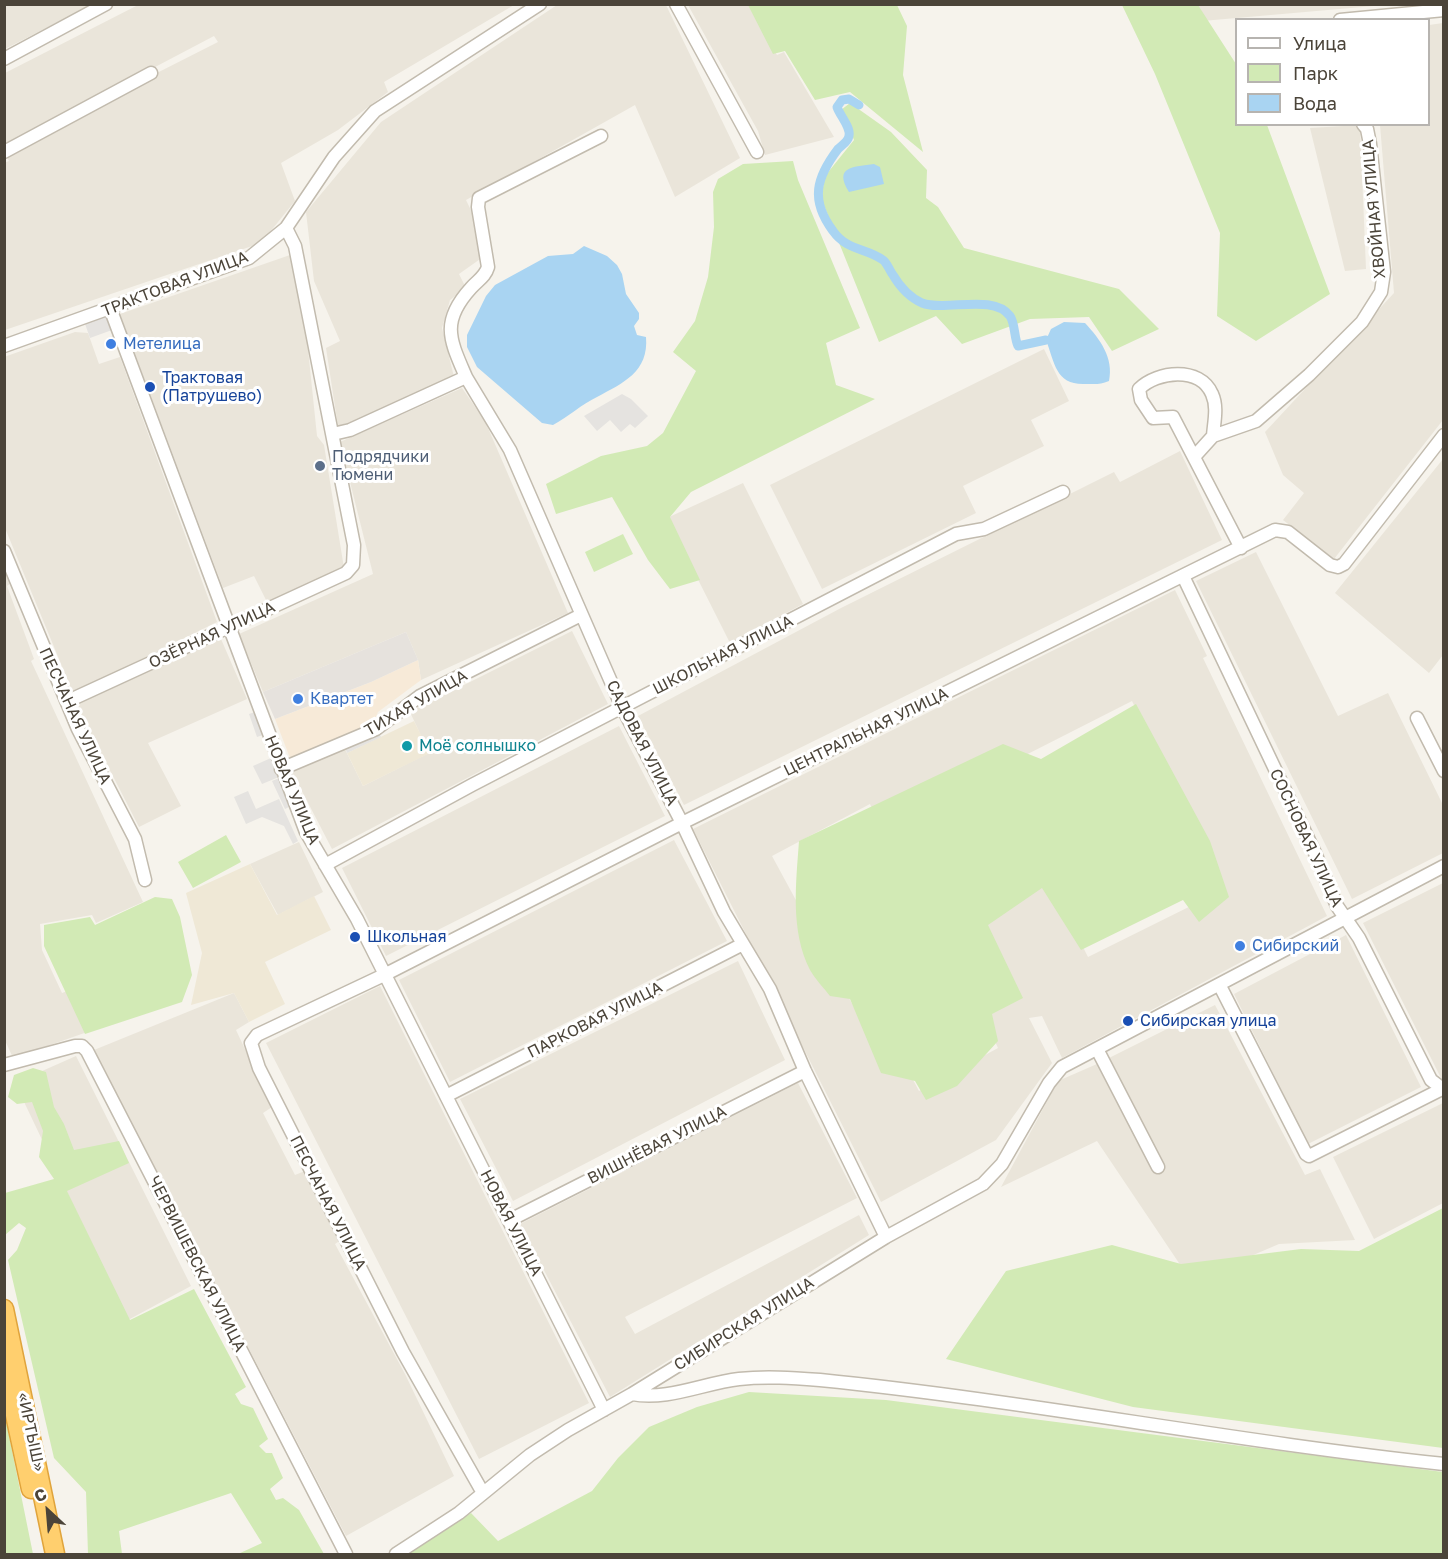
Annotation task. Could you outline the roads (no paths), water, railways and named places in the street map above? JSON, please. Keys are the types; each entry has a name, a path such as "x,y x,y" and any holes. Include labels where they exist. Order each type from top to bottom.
{"highway":[{"name":"«ИРТЫШ»","path":"4,1310 55,1554"},
{"name":"«ИРТЫШ»","path":"4,1364 45,1554"}],"street":[{"path":"4,59 106,4"},
{"name":"ТРАКТОВАЯ УЛИЦА","path":"4,346 249,258 286,228 334,157 375,111 540,4"},
{"path":"676,4 757,152"},
{"path":"1361,18 1443,10"},
{"path":"4,152 151,73"},
{"name":"ХВОЙНАЯ УЛИЦА","path":"1194,457 1213,436 1256,421 1310,375 1362,322 1381,292 1384,272 1370,144 1365,126"},
{"name":"САДОВАЯ УЛИЦА","path":"601,136 479,198 478,207 488,267 486,275 471,288 452,314 449,328 451,343 466,377 510,450 622,707 682,823 724,912 770,989 805,1071 886,1237"},
{"path":"286,228 295,246 333,434 350,430 466,377"},
{"name":"НОВАЯ УЛИЦА","path":"110,308 306,832 384,975 510,1220 604,1410"},
{"path":"1213,436 1216,411 1212,393 1196,377 1168,374 1144,383 1138,388 1141,400 1153,418 1173,417 1241,548"},
{"name":"ОЗЁРНАЯ УЛИЦА","path":"68,701 346,573 353,565 354,545 333,434"},
{"name":"ЦЕНТРАЛЬНАЯ УЛИЦА","path":"384,975 682,823 1275,530 1288,532 1330,565 1338,567 1344,564 1443,435"},
{"name":"ШКОЛЬНАЯ УЛИЦА","path":"325,865 622,707 956,534 984,529 1063,492"},
{"name":"ПЕСЧАНАЯ УЛИЦА","path":"4,551 78,729 135,839 145,880"},
{"name":"СОСНОВАЯ УЛИЦА","path":"1183,576 1345,918 1359,938 1431,1080 1443,1089"},
{"name":"ТИХАЯ УЛИЦА","path":"281,768 376,729 420,696 581,615"},
{"path":"1417,718 1443,771"},
{"name":"СИБИРСКАЯ УЛИЦА","path":"396,1554 459,1513 530,1455 886,1237 983,1184 1002,1164 1049,1083 1062,1067 1220,986 1443,866"},
{"name":"ПАРКОВАЯ УЛИЦА","path":"446,1096 743,944"},
{"name":"ПЕСЧАНАЯ УЛИЦА","path":"384,975 257,1035 251,1043 252,1052 403,1352 483,1493"},
{"path":"1220,986 1309,1156 1443,1089"},
{"name":"ЧЕРВИШЕВСКАЯ УЛИЦА","path":"4,1065 75,1046 82,1046 87,1051 346,1554"},
{"path":"1097,1049 1158,1167"},
{"name":"ВИШНЁВАЯ УЛИЦА","path":"510,1220 805,1071"},
{"path":"632,1394 647,1397 738,1379 775,1377 818,1380 916,1391 1270,1443 1443,1464"}],"water":[{"path":"874,164 880,167 884,184 849,192 843,177 848,169"},
{"path":"584,246 607,256 617,265 622,274 626,294 639,313 639,319 634,326 637,335 646,337 646,349 639,368 625,381 553,425 542,423 477,367 467,347 467,335 486,296 495,285 548,256 573,254"},
{"path":"1064,322 1085,323 1096,336 1108,357 1109,381 1097,384 1075,383 1062,377 1046,340 1051,329"}],"waterway":[{"path":"859,105 849,99 842,100 837,107 847,125 849,136 825,170 819,189 821,209 833,231 844,242 883,260 902,288 922,303 943,306 981,304 992,306 1002,309 1010,316 1018,346 1046,340"}],"place":[{"name":"Метелица","path":"111,344"},
{"name":"Трактовая (Патрушево)","path":"150,387"},
{"name":"Подрядчики Тюмени","path":"320,466"},
{"name":"Квартет","path":"298,699"},
{"name":"Моё солнышко","path":"407,746"},
{"name":"Школьная","path":"355,937"},
{"name":"Сибирский","path":"1240,946"},
{"name":"Сибирская улица","path":"1128,1021"}]}
